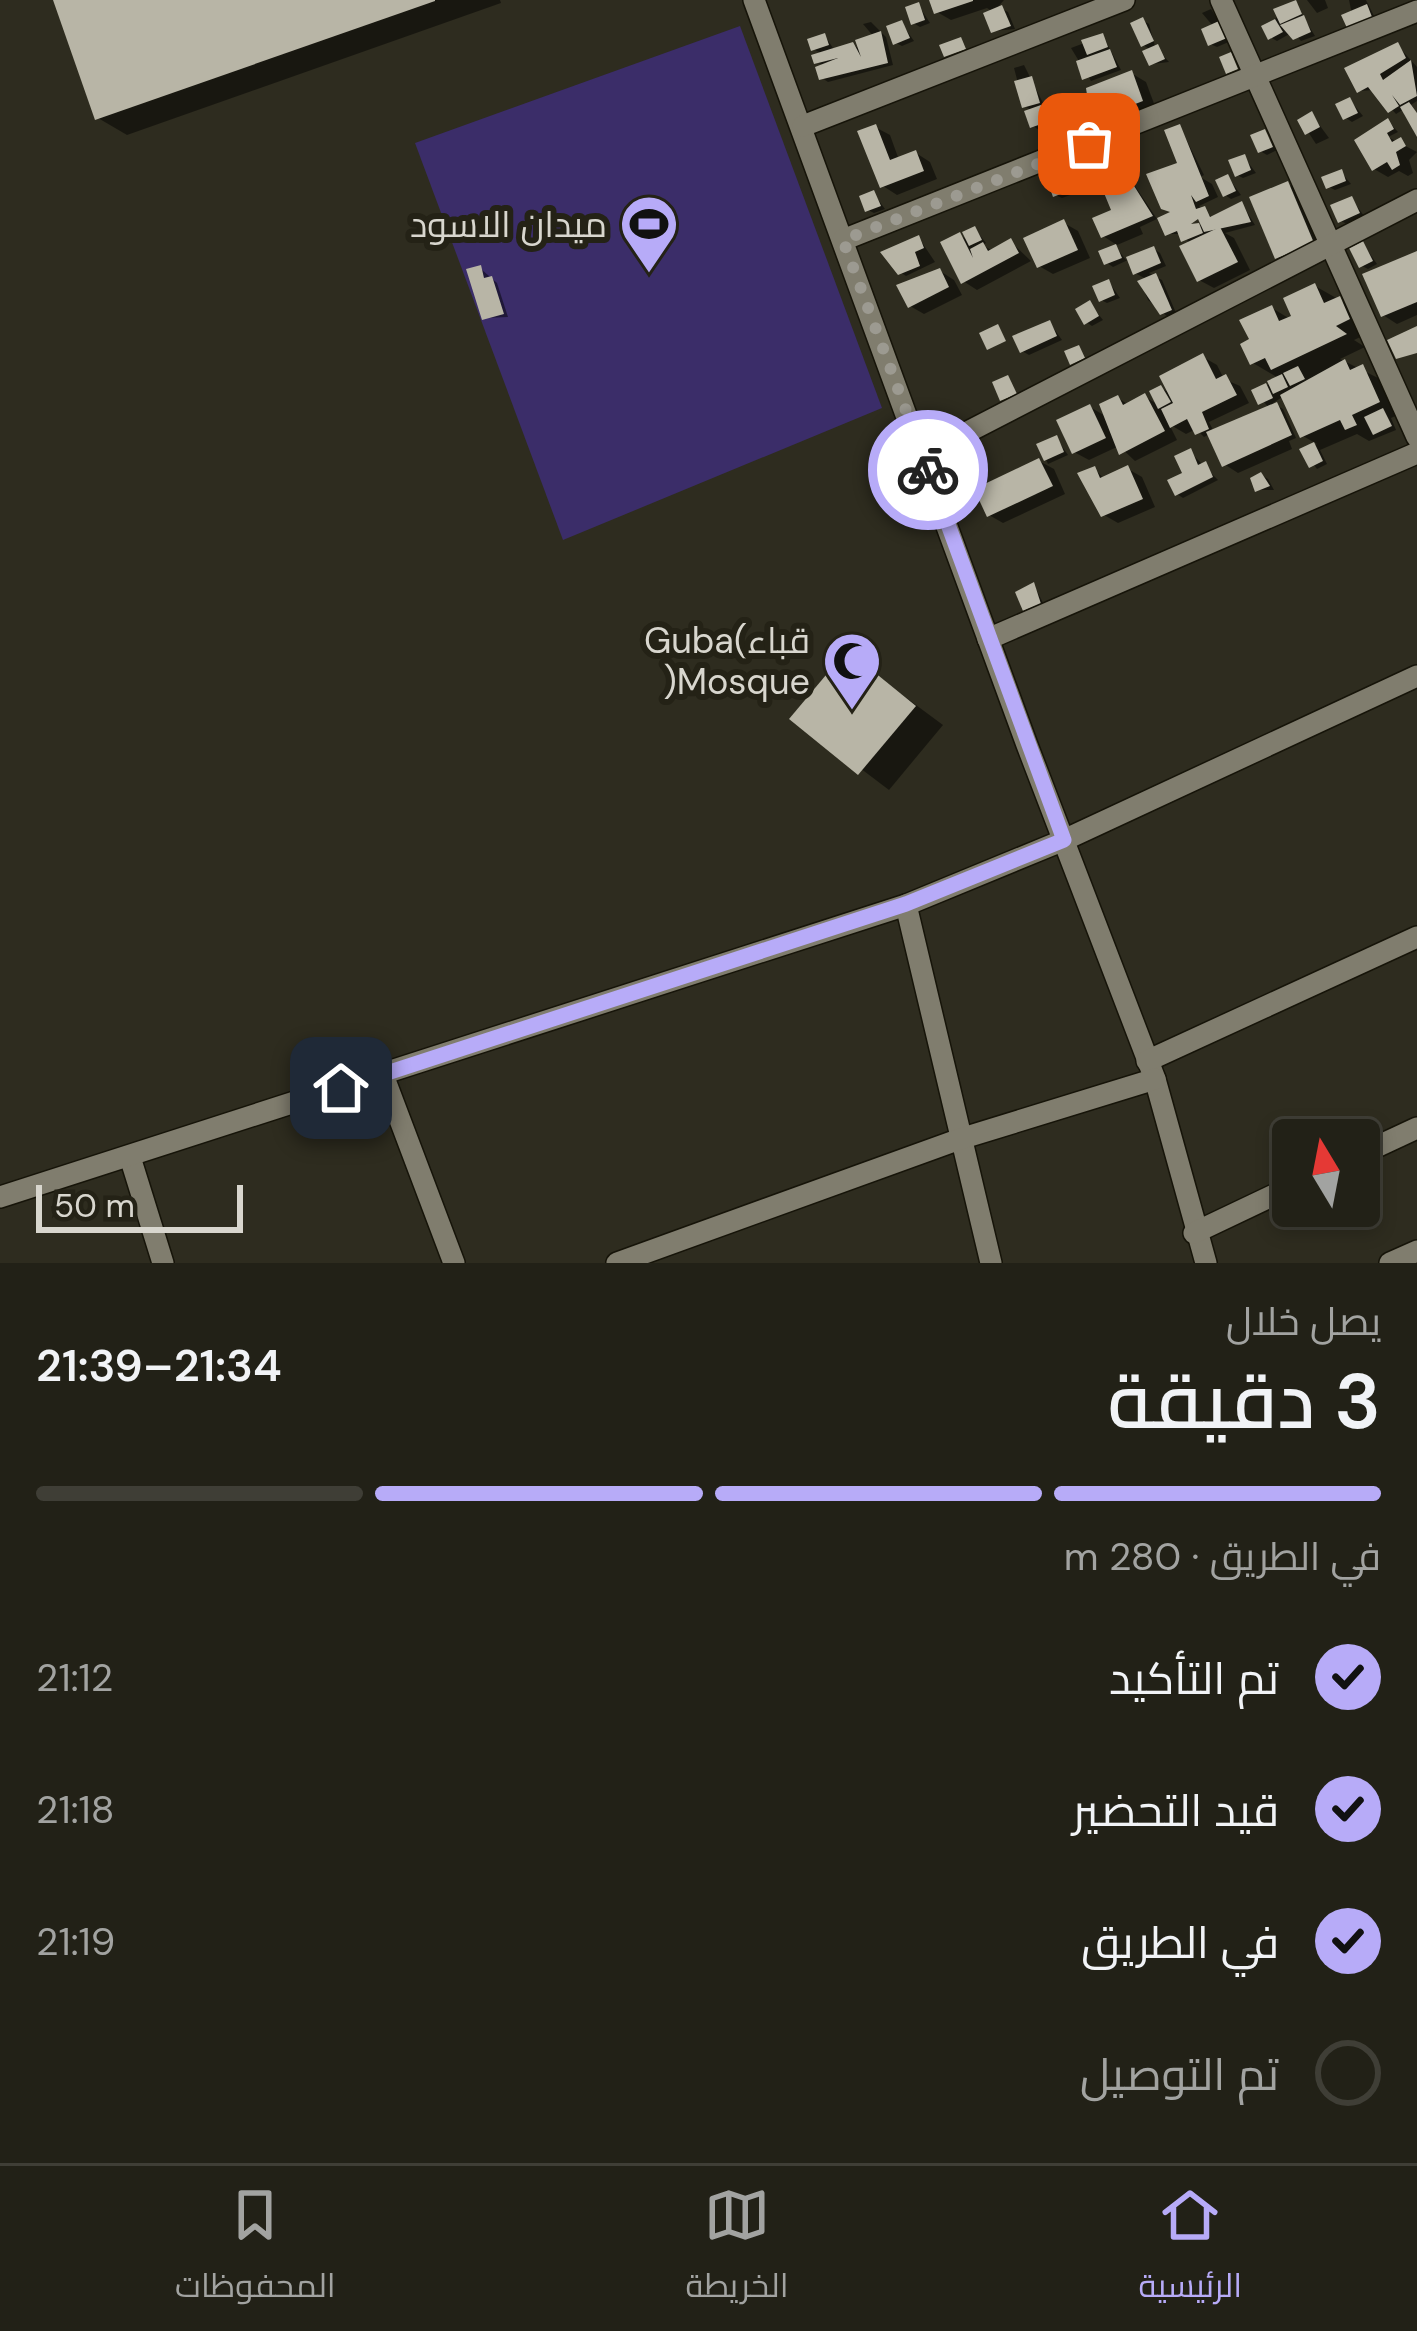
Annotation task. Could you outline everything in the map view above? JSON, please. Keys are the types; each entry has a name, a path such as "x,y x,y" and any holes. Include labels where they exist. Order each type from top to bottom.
{"street":[{"path":"754,0 1151,1070 1206,1263"},
{"path":"803,126 1124,0"},
{"path":"1221,0 1328,250 1417,437"},
{"path":"843,240 1417,11"},
{"path":"923,455 1328,250 1417,200"},
{"path":"988,639 1417,453"},
{"path":"0,1197 906,904 1064,840 1417,676"},
{"path":"906,904 991,1263"},
{"path":"617,1263 1151,1070 1417,937"},
{"path":"383,1075 454,1263"},
{"path":"1380,1145 1417,1128"},
{"path":"130,1157 163,1263"},
{"path":"1194,1233 1272,1196"},
{"path":"1390,1263 1417,1251"}],"shaded area":[{"name":"ميدان الاسود","path":"740,26 882,408 563,540 415,143"}],"building":[{"path":"53,0 435,0 435,1 95,120"},
{"path":"929,0 973,0 973,1 934,14"},
{"path":"1296,0 1302,14 1280,24 1273,9"},
{"path":"919,2 925,20 911,25 905,7"},
{"path":"1367,4 1372,17 1347,28 1341,15"},
{"path":"1002,5 1011,26 991,33 983,13"},
{"path":"1304,15 1311,32 1293,40 1280,25"},
{"path":"1143,17 1154,41 1141,47 1130,23"},
{"path":"1275,19 1283,32 1268,40 1261,26"},
{"path":"902,20 910,38 893,45 886,26"},
{"path":"1219,21 1227,38 1208,46 1201,29"},
{"path":"881,31 888,63 819,80 815,67 838,58 814,64 811,55 853,42 861,57 855,40"},
{"path":"825,33 829,45 811,51 807,39"},
{"path":"1103,33 1108,47 1087,55 1081,40"},
{"path":"961,37 966,49 944,57 939,45"},
{"path":"1398,42 1406,58 1380,74 1383,80 1411,60 1417,96 1400,105 1392,95 1399,106 1388,113 1368,87 1357,93 1344,68"},
{"path":"1158,44 1165,59 1149,66 1142,51"},
{"path":"1110,49 1117,67 1082,80 1076,61"},
{"path":"1231,52 1238,69 1226,74 1219,57"},
{"path":"1132,70 1143,101 1091,121 1086,88"},
{"path":"1032,76 1040,103 1022,108 1014,81"},
{"path":"1068,96 1073,114 1057,118 1052,101"},
{"path":"1350,97 1358,113 1343,120 1335,104"},
{"path":"1409,102 1417,113 1417,137 1400,107"},
{"path":"1041,105 1047,122 1030,128 1024,111"},
{"path":"1312,111 1320,127 1305,135 1297,120"},
{"path":"1388,118 1394,129 1387,133 1392,142 1401,137 1406,146 1396,152 1400,165 1392,170 1387,162 1372,171 1354,140"},
{"path":"876,124 890,160 916,150 924,171 880,188 857,131"},
{"path":"1180,124 1209,196 1196,202 1191,195 1196,209 1205,206 1210,217 1242,201 1251,222 1204,232 1198,219 1191,224 1199,223 1203,233 1181,242 1177,231 1165,236 1157,218 1170,212 1161,209 1146,174 1177,163 1164,130"},
{"path":"1265,129 1273,147 1258,153 1250,135"},
{"path":"1245,154 1251,170 1235,177 1228,160"},
{"path":"1117,168 1123,182 1103,192 1097,177"},
{"path":"1342,169 1346,181 1326,189 1321,177"},
{"path":"1064,170 1071,190 1053,197 1046,177"},
{"path":"1228,174 1236,191 1223,197 1215,180"},
{"path":"1131,181 1153,216 1101,238 1092,218 1111,210 1104,193"},
{"path":"1288,181 1314,243 1275,259 1249,197"},
{"path":"874,190 881,206 865,212 859,196"},
{"path":"1352,196 1360,213 1338,223 1330,205"},
{"path":"1064,219 1078,250 1037,268 1023,238"},
{"path":"975,226 982,240 969,246 962,232"},
{"path":"1220,227 1238,262 1197,282 1179,246"},
{"path":"960,232 973,258 970,249 983,242 988,251 1011,238 1019,253 961,284 940,242"},
{"path":"919,235 924,248 915,252 920,266 898,275 880,252"},
{"path":"1363,241 1373,261 1359,268 1349,248"},
{"path":"1116,244 1122,258 1104,265 1098,251"},
{"path":"1154,246 1161,263 1133,275 1126,257"},
{"path":"1417,251 1417,302 1381,317 1362,274"},
{"path":"481,265 484,278 492,276 504,314 482,320 466,269"},
{"path":"940,268 949,287 908,308 896,285"},
{"path":"1156,273 1172,310 1160,315 1137,281"},
{"path":"1109,279 1115,295 1099,302 1092,286"},
{"path":"1315,283 1324,303 1340,296 1350,319 1336,326 1347,334 1271,370 1265,358 1250,365 1240,344 1249,339 1239,320 1272,305 1279,321 1291,316 1283,298"},
{"path":"1090,300 1099,316 1084,325 1075,309"},
{"path":"1050,320 1057,336 1020,353 1012,336"},
{"path":"998,324 1006,341 987,350 979,333"},
{"path":"1417,326 1417,353 1396,359 1387,340"},
{"path":"1079,345 1085,358 1070,365 1064,351"},
{"path":"1203,353 1216,379 1226,374 1237,395 1202,412 1209,429 1195,435 1187,419 1170,428 1161,409 1173,403 1159,376"},
{"path":"1345,359 1350,370 1363,364 1380,402 1352,415 1357,425 1345,430 1340,420 1300,438 1280,395"},
{"path":"1298,366 1305,379 1290,386 1283,373"},
{"path":"1282,374 1288,387 1273,394 1267,381"},
{"path":"1008,375 1017,394 1000,401 992,382"},
{"path":"1266,383 1273,398 1258,405 1251,390"},
{"path":"1161,385 1171,402 1158,409 1149,391"},
{"path":"1145,393 1165,431 1119,455 1099,404 1118,395 1123,405"},
{"path":"1277,402 1292,435 1222,467 1206,432"},
{"path":"1090,404 1106,438 1072,454 1056,420"},
{"path":"1383,408 1392,426 1373,435 1364,417"},
{"path":"1057,435 1064,452 1044,461 1036,444"},
{"path":"1314,442 1323,461 1309,468 1299,449"},
{"path":"1191,448 1198,465 1206,461 1213,477 1175,496 1167,480 1182,473 1174,456"},
{"path":"1039,458 1053,486 987,517 974,489"},
{"path":"1128,465 1143,499 1101,517 1077,473 1095,466 1100,478"},
{"path":"1261,472 1270,486 1255,492 1250,478"},
{"path":"1034,582 1041,604 1023,611 1015,592"},
{"name":"Guba(قباء )Mosque","path":"847,650 916,706 858,775 789,719"}],"way so far":[{"path":"928,470 843,240 1089,144"}],"place":[{"name":"ميدان الاسود","path":"649,275"},
{"name":"Guba(قباء )Mosque","path":"852,712"}],"route":[{"path":"341,1088 906,904 1064,840 928,470"}]}
